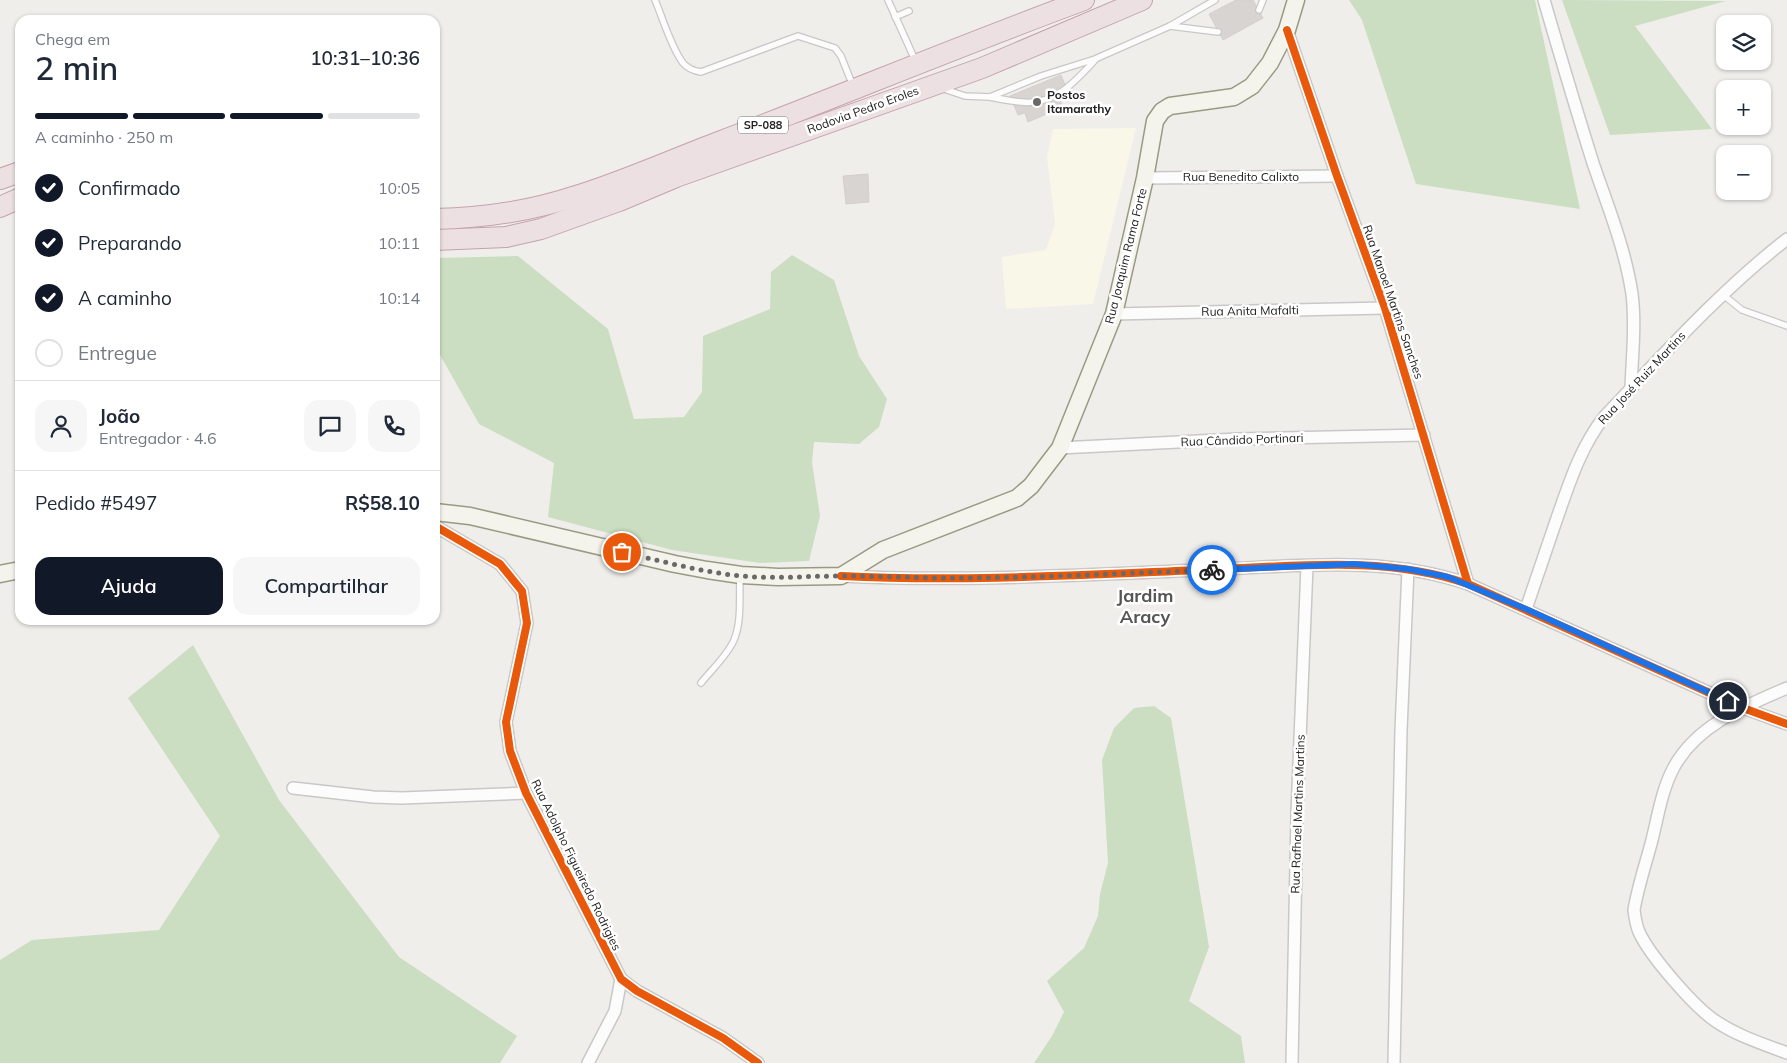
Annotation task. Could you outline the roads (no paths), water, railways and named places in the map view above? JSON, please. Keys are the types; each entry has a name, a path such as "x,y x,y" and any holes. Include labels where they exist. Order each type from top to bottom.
{"highway":[{"name":"Rodovia Pedro Eroles","path":"440,220 501,214 576,196 854,90 1004,29 1084,0"},
{"name":"Rodovia Pedro Eroles","path":"440,240 506,237 541,230 685,174 982,68 1142,0"},
{"path":"1004,29 1010,27 1022,33 1024,46 1020,52"},
{"path":"0,179 15,174"},
{"path":"0,207 15,200"}],"main road":[{"name":"Rua Joaquim Rama Forte","path":"841,576 883,550 1017,498 1031,486 1060,448 1114,314 1145,178 1155,121 1170,106 1234,97 1252,86 1270,63 1287,30 1296,0"},
{"path":"440,513 470,516 674,564 741,576 841,576"},
{"path":"0,574 15,571"}],"street":[{"path":"1544,0 1587,143 1619,236 1626,263 1633,312 1631,388"},
{"name":"Rua Manoel Martins Sanches","path":"1287,30 1385,308 1468,584"},
{"name":"Rua Benedito Calixto","path":"1145,178 1337,176"},
{"name":"Rua José Ruiz Martins","path":"1526,609 1571,477 1585,444 1604,417 1722,294 1787,239"},
{"name":"Rua Anita Mafalti","path":"1114,314 1385,308"},
{"name":"Rua Cândido Portinari","path":"1060,448 1237,439 1424,434"},
{"name":"Rua Adolpho Figueiredo Rodrigies","path":"440,529 500,564 522,591 527,623 506,722 510,751 526,793 621,979 637,991 723,1038 758,1063"},
{"path":"841,576 893,578 1069,576 1354,564 1408,569 1448,577 1468,584 1743,708 1787,724"},
{"name":"Rua Rafhael Martins Martins","path":"1292,1063 1298,812 1307,566"},
{"path":"1394,1063 1408,569"},
{"path":"1787,688 1743,708 1702,734 1690,745 1674,768 1664,792 1634,910 1635,922 1646,944 1694,1002 1716,1022 1734,1032 1787,1053"},
{"path":"293,788 382,797 526,793"},
{"path":"588,1063 615,1011 621,979"}],"lane":[{"path":"655,0 676,50 684,64 693,71 701,72 798,36 835,48 841,56 854,90"},
{"path":"888,0 916,65"},
{"path":"990,97 1041,76 1095,59 1170,26 1215,0"},
{"path":"1259,10 1263,0"},
{"path":"895,17 909,11"},
{"path":"1170,26 1218,32"},
{"path":"932,85 965,96 990,97 1022,103 1047,100 1072,85 1095,59"},
{"path":"1722,294 1742,310 1787,326"},
{"path":"701,682 725,655 734,640 738,627 741,576"}],"place":[{"name":"Postos Itamarathy","path":"1037,102"}],"district":[{"name":"Jardim Aracy","path":"1145,606"}]}
